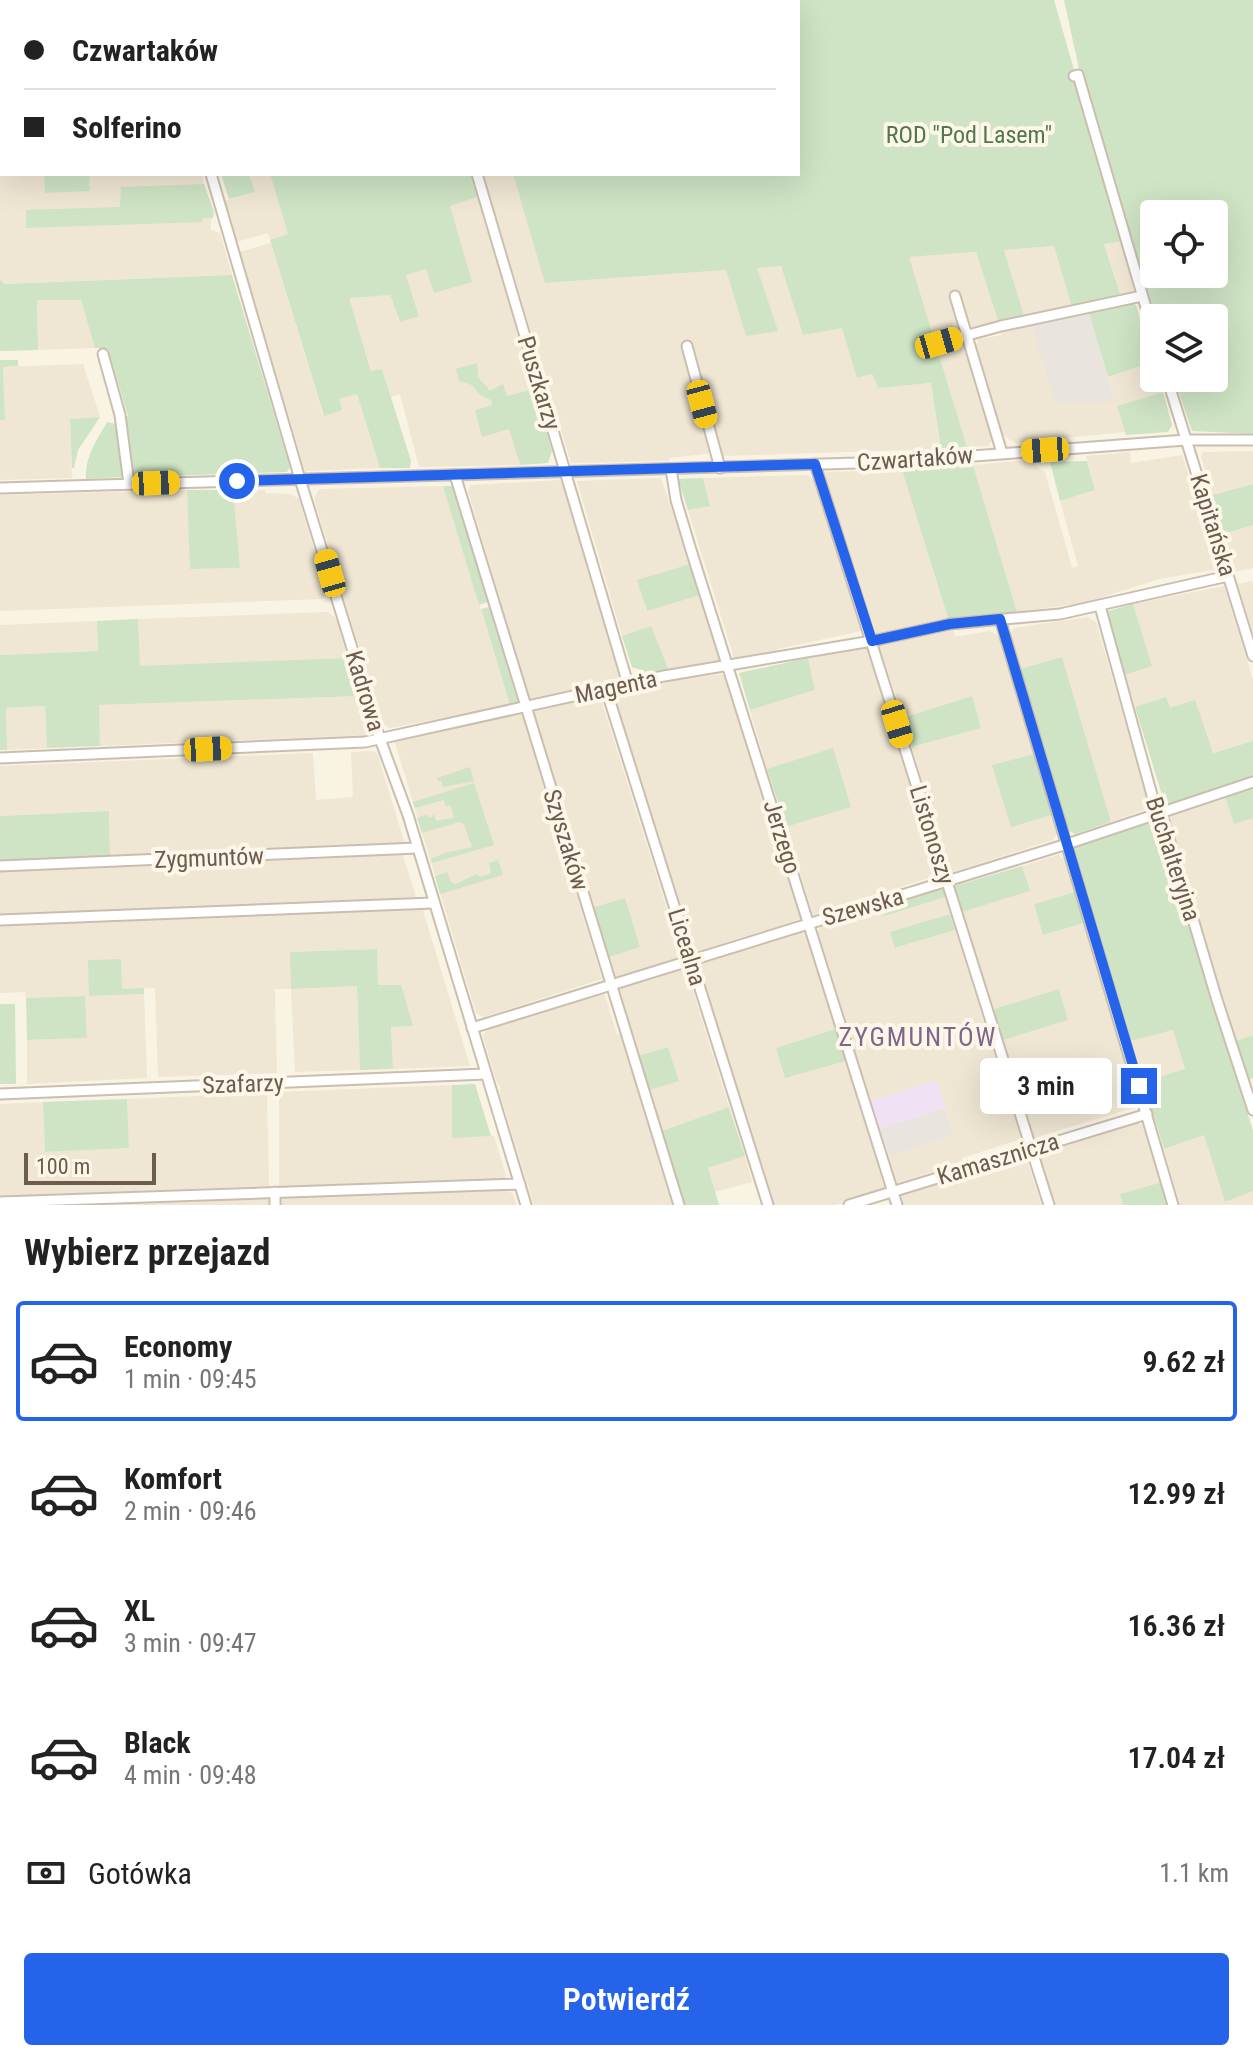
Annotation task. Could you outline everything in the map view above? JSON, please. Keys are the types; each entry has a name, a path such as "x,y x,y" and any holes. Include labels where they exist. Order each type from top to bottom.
{"street":[{"path":"1074,76 1078,75 1144,304"},
{"name":"Kadrowa","path":"212,176 300,479 526,1205"},
{"name":"Puszkarzy","path":"478,176 628,684"},
{"path":"955,296 1002,453"},
{"path":"939,343 1142,296"},
{"path":"687,346 720,468"},
{"path":"103,354 120,415 129,484"},
{"name":"Kapitańska","path":"1171,392 1253,656"},
{"name":"Czwartaków","path":"0,488 893,462 1186,440 1253,440"},
{"name":"Listonoszy","path":"815,464 1049,1205"},
{"name":"Jerzego","path":"671,469 676,500 897,1205"},
{"name":"Szyszaków","path":"455,475 679,1205"},
{"name":"Magenta","path":"0,758 349,743 380,739 628,684 872,641 950,624 1060,614 1228,576"},
{"name":"Buchalteryjna","path":"1100,606 1137,745 1163,818 1253,1110"},
{"path":"1000,619 1173,1205"},
{"name":"Licealna","path":"606,689 768,1205"},
{"name":"Szewska","path":"472,1028 1067,844 1253,782"},
{"name":"Zygmuntów","path":"0,866 417,848"},
{"path":"0,920 433,903"},
{"name":"Szafarzy","path":"0,1094 486,1074"},
{"name":"Kamasznicza","path":"849,1205 1147,1114"},
{"path":"0,1202 520,1184"},
{"path":"275,1192 275,1205"}],"shaded area":[{"path":"0,176 203,176 214,212 211,230 220,233 232,275 0,284"},
{"path":"250,176 271,176 288,234 270,240 268,233 236,242 224,201 254,192"},
{"path":"484,176 514,176 546,283 726,270 746,335 757,268 781,266 803,335 842,327 857,378 872,374 878,388 931,383 941,449 722,456 721,452 669,458 669,461 571,463"},
{"path":"477,197 534,389 507,396 508,400 475,410 510,429 520,465 419,467 400,394 391,397 382,369 372,372 348,297 390,295 399,321 419,315 406,275 426,269 449,206"},
{"path":"1123,241 1139,293 1121,297 1104,243"},
{"path":"271,243 323,415 339,399 357,394 380,468 305,471 239,252"},
{"path":"1054,246 1072,308 1025,319 1004,250"},
{"path":"976,252 999,324 976,329 968,324 959,291 947,294 960,326 956,334 933,336 908,257"},
{"path":"37,300 81,300 95,348 38,350"},
{"path":"1088,310 1115,401 1056,404 1031,322"},
{"path":"1031,322 1094,401 1115,401 1108,377 1140,366 1140,392 1163,392 1117,406 1125,432 1015,443 1003,435 975,347 979,339 1002,335 1001,330"},
{"path":"959,344 967,348 995,435 988,446 967,447 937,349"},
{"path":"83,364 100,417 70,419 72,478 0,480 0,420 5,419 3,367"},
{"path":"1253,451 1253,484 1212,495 1201,456 1203,452"},
{"path":"1130,452 1131,463 1182,455 1219,569 1159,579 1088,602 1017,612 973,465 1028,460 1045,472 1072,568 1078,566 1060,501 1095,490 1086,456"},
{"path":"902,470 949,621 876,635 826,472"},
{"path":"808,475 816,483 861,631 778,649 778,655 760,658 758,653 734,658 688,510 710,505 703,478"},
{"path":"661,478 690,564 638,580 646,610 700,595 720,662 669,671 651,627 622,636 577,481"},
{"path":"559,480 622,681 530,701 468,491 471,485"},
{"path":"443,486 510,705 390,728 382,723 314,499 319,489"},
{"path":"187,490 191,569 239,568 233,490 265,490 265,493 290,494 299,499 327,593 323,599 0,611 0,495"},
{"path":"1253,525 1253,568 1234,572 1223,534"},
{"path":"1253,581 1253,633 1238,584"},
{"path":"1224,586 1253,680 1253,741 1212,753 1169,708 1166,697 1135,707 1125,675 1152,666 1133,604"},
{"path":"328,612 336,619 348,658 139,667 138,619"},
{"path":"1088,617 1096,622 1148,802 1144,810 1111,822 1062,657 1020,669 1010,634 1014,628"},
{"path":"97,621 98,651 0,655 0,625"},
{"path":"953,630 955,637 990,631 999,636 1034,754 993,765 1011,826 1052,815 1058,832 1053,840 949,873 912,747 981,728 972,697 904,718 878,644"},
{"path":"866,647 938,875 813,915 786,827 850,807 833,749 767,769 750,710 815,690 808,658"},
{"path":"722,674 801,919 699,951 693,948 613,692"},
{"path":"360,696 371,731 368,735 100,746 99,705"},
{"path":"600,696 682,957 616,977 607,958 640,947 632,921 592,908 533,710"},
{"path":"45,706 47,748 7,750 6,708"},
{"path":"521,712 602,979 484,1017 476,1013 394,739"},
{"path":"373,751 378,755 404,841 402,845 110,857 109,811 0,816 0,766 313,753 316,800 353,797 351,752"},
{"path":"1225,796 1234,824 1253,818 1253,1035 1236,1041 1166,814"},
{"path":"403,855 416,897 419,897 470,1066 393,1069 391,1027 412,1026 378,985 377,949 290,952 292,989 357,986 360,1070 295,1072 291,989 275,989 277,1073 158,1077 155,988 122,989 121,959 88,960 90,996 144,994 147,1078 27,1084 27,1040 87,1038 85,996 26,998 25,992 0,993 0,871"},
{"path":"1058,855 1065,859 1075,892 1034,904 1043,935 1084,923 1137,1100 1133,1108 1034,1138 1003,1040 1068,1020 1059,989 994,1009 962,912 1029,891 1022,866"},
{"path":"945,897 950,914 891,933 896,948 955,930 1021,1139 897,1183 889,1156 954,1136 944,1104 936,1081 871,1101 818,932 820,927 882,907 886,916"},
{"path":"804,929 835,1029 776,1048 785,1077 846,1061 885,1189 836,1205 774,1205 698,962"},
{"path":"685,965 729,1107 662,1131 649,1090 679,1080 668,1047 638,1056 617,990 620,985"},
{"path":"605,995 617,1035 620,1034 672,1205 534,1205 483,1036 488,1028"},
{"path":"1173,1030 1185,1070 1143,1082 1131,1041"},
{"path":"937,1080 945,1108 880,1128 871,1101"},
{"path":"452,1085 452,1137 494,1136 506,1176 504,1181 279,1187 279,1092"},
{"path":"267,1093 269,1186 0,1196 0,1104 43,1102 45,1152 129,1148 127,1099"},
{"path":"945,1108 954,1136 889,1156 880,1128"},
{"path":"1136,1122 1145,1126 1162,1182 1120,1194 1123,1205 1055,1205 1038,1152"},
{"path":"1204,1135 1225,1202 1253,1191 1253,1205 1180,1205 1164,1149"},
{"path":"745,1156 752,1182 715,1192 708,1168"},
{"path":"1026,1156 1041,1205 904,1205 901,1195"},
{"path":"507,1190 513,1194 516,1205 280,1205 280,1197"},
{"path":"269,1199 269,1205 69,1205 186,1201"}],"green space":[{"name":"ROD \"Pod Lasem\"","path":"800,0 1054,0 1123,241 1104,244 1121,297 1072,308 1054,246 1004,250 1025,319 999,324 976,252 909,257 967,447 941,449 931,383 878,388 872,374 857,378 842,328 803,335 781,266 757,268 778,331 746,336 726,270 545,283 514,176 800,176"},
{"path":"1064,0 1253,0 1253,434 1192,431 1179,392 1228,392 1228,304 1149,304 1144,288 1228,288 1228,200 1140,200 1140,274 1080,73"},
{"path":"44,176 89,176 90,191 45,193"},
{"path":"222,176 250,176 255,192 229,199"},
{"path":"271,176 472,176 477,197 450,206 472,282 434,293 426,269 406,275 419,316 400,322 390,295 349,298 371,371 382,369 411,461 410,468 380,468 357,394 339,399 342,410 324,416 270,240 288,234"},
{"path":"204,184 214,212 213,218 203,218 202,222 26,228 26,210 120,207 121,187"},
{"path":"232,275 290,467 287,472 132,477 122,417 128,416 108,349 95,348 81,300 37,300 38,350 0,351 0,280 5,284"},
{"path":"1129,302 1136,305 1140,318 1140,366 1108,377 1088,310"},
{"path":"0,360 18,360 18,366 3,367 5,420 0,420"},
{"path":"477,363 478,377 490,391 503,384 507,396 534,389 552,451 548,463 520,465 509,429 482,437 475,410 492,405 491,400 479,394 472,385 459,381 456,369"},
{"path":"1163,392 1172,425 1168,432 1126,435 1117,406"},
{"path":"100,417 78,450 72,468 70,419"},
{"path":"107,422 115,424 124,477 86,479 89,456"},
{"path":"1087,461 1095,490 1060,501 1050,462"},
{"path":"973,465 1017,612 949,621 902,470"},
{"path":"703,478 710,506 688,510 678,479"},
{"path":"1253,484 1253,525 1223,534 1212,495"},
{"path":"443,486 452,486 488,602 479,605"},
{"path":"187,490 233,490 240,568 190,569"},
{"path":"690,564 700,595 647,611 637,580"},
{"path":"1133,604 1152,666 1125,675 1105,612"},
{"path":"489,607 518,703 510,705 481,609"},
{"path":"138,619 140,666 348,658 360,696 99,705 100,746 47,748 45,706 6,708 7,750 0,750 0,655 98,651 97,621"},
{"path":"651,626 669,671 652,674 632,667 622,636"},
{"path":"1062,657 1111,822 1075,834 1068,830 1020,669"},
{"path":"808,658 815,690 750,710 739,673"},
{"path":"972,696 981,728 912,747 903,718"},
{"path":"1166,697 1170,708 1195,700 1213,753 1253,741 1253,777 1165,805 1135,707"},
{"path":"833,748 851,807 786,827 767,769"},
{"path":"1034,754 1052,815 1011,827 992,765"},
{"path":"470,767 474,781 443,787 438,781 437,778"},
{"path":"474,783 494,845 432,863 431,859 445,853 472,847 464,824 459,822 422,833 417,818 426,815 431,818 434,814 436,821 452,818 448,822 454,817 450,805 446,806 444,800 415,808 413,802"},
{"path":"1253,788 1253,818 1234,824 1225,796"},
{"path":"109,811 110,857 0,861 0,816"},
{"path":"1155,817 1253,1131 1253,1191 1225,1202 1204,1135 1164,1149 1143,1082 1185,1069 1173,1030 1131,1041 1075,856 1074,846"},
{"path":"498,860 503,875 440,894 435,876 447,872 451,882 456,884 477,874 481,877 491,873 489,863"},
{"path":"1022,866 1030,891 962,912 954,886"},
{"path":"939,888 945,897 885,916 881,905"},
{"path":"1075,892 1084,923 1043,935 1034,904"},
{"path":"625,898 640,947 607,958 592,908"},
{"path":"950,914 955,930 895,948 890,932"},
{"path":"377,949 378,985 401,985 413,1026 391,1027 393,1069 360,1070 357,986 291,989 290,952"},
{"path":"121,959 122,989 144,988 144,994 89,996 88,960"},
{"path":"1059,989 1068,1020 1003,1040 994,1009"},
{"path":"85,996 87,1038 27,1040 26,998"},
{"path":"0,1004 15,1004 16,1084 0,1084"},
{"path":"835,1029 846,1061 785,1078 776,1048"},
{"path":"1253,1035 1253,1078 1247,1080 1236,1041"},
{"path":"668,1047 679,1081 649,1090 638,1056"},
{"path":"475,1084 491,1136 452,1138 452,1085"},
{"path":"127,1099 129,1148 45,1152 43,1102"},
{"path":"729,1107 745,1156 708,1168 719,1205 684,1205 662,1131"},
{"path":"1162,1182 1168,1205 1123,1205 1120,1194"}],"district":[{"name":"ZYGMUNTÓW","path":"918,1037"}],"route":[{"path":"237,481 815,464 872,641 950,624 1000,619 1139,1086"}]}
